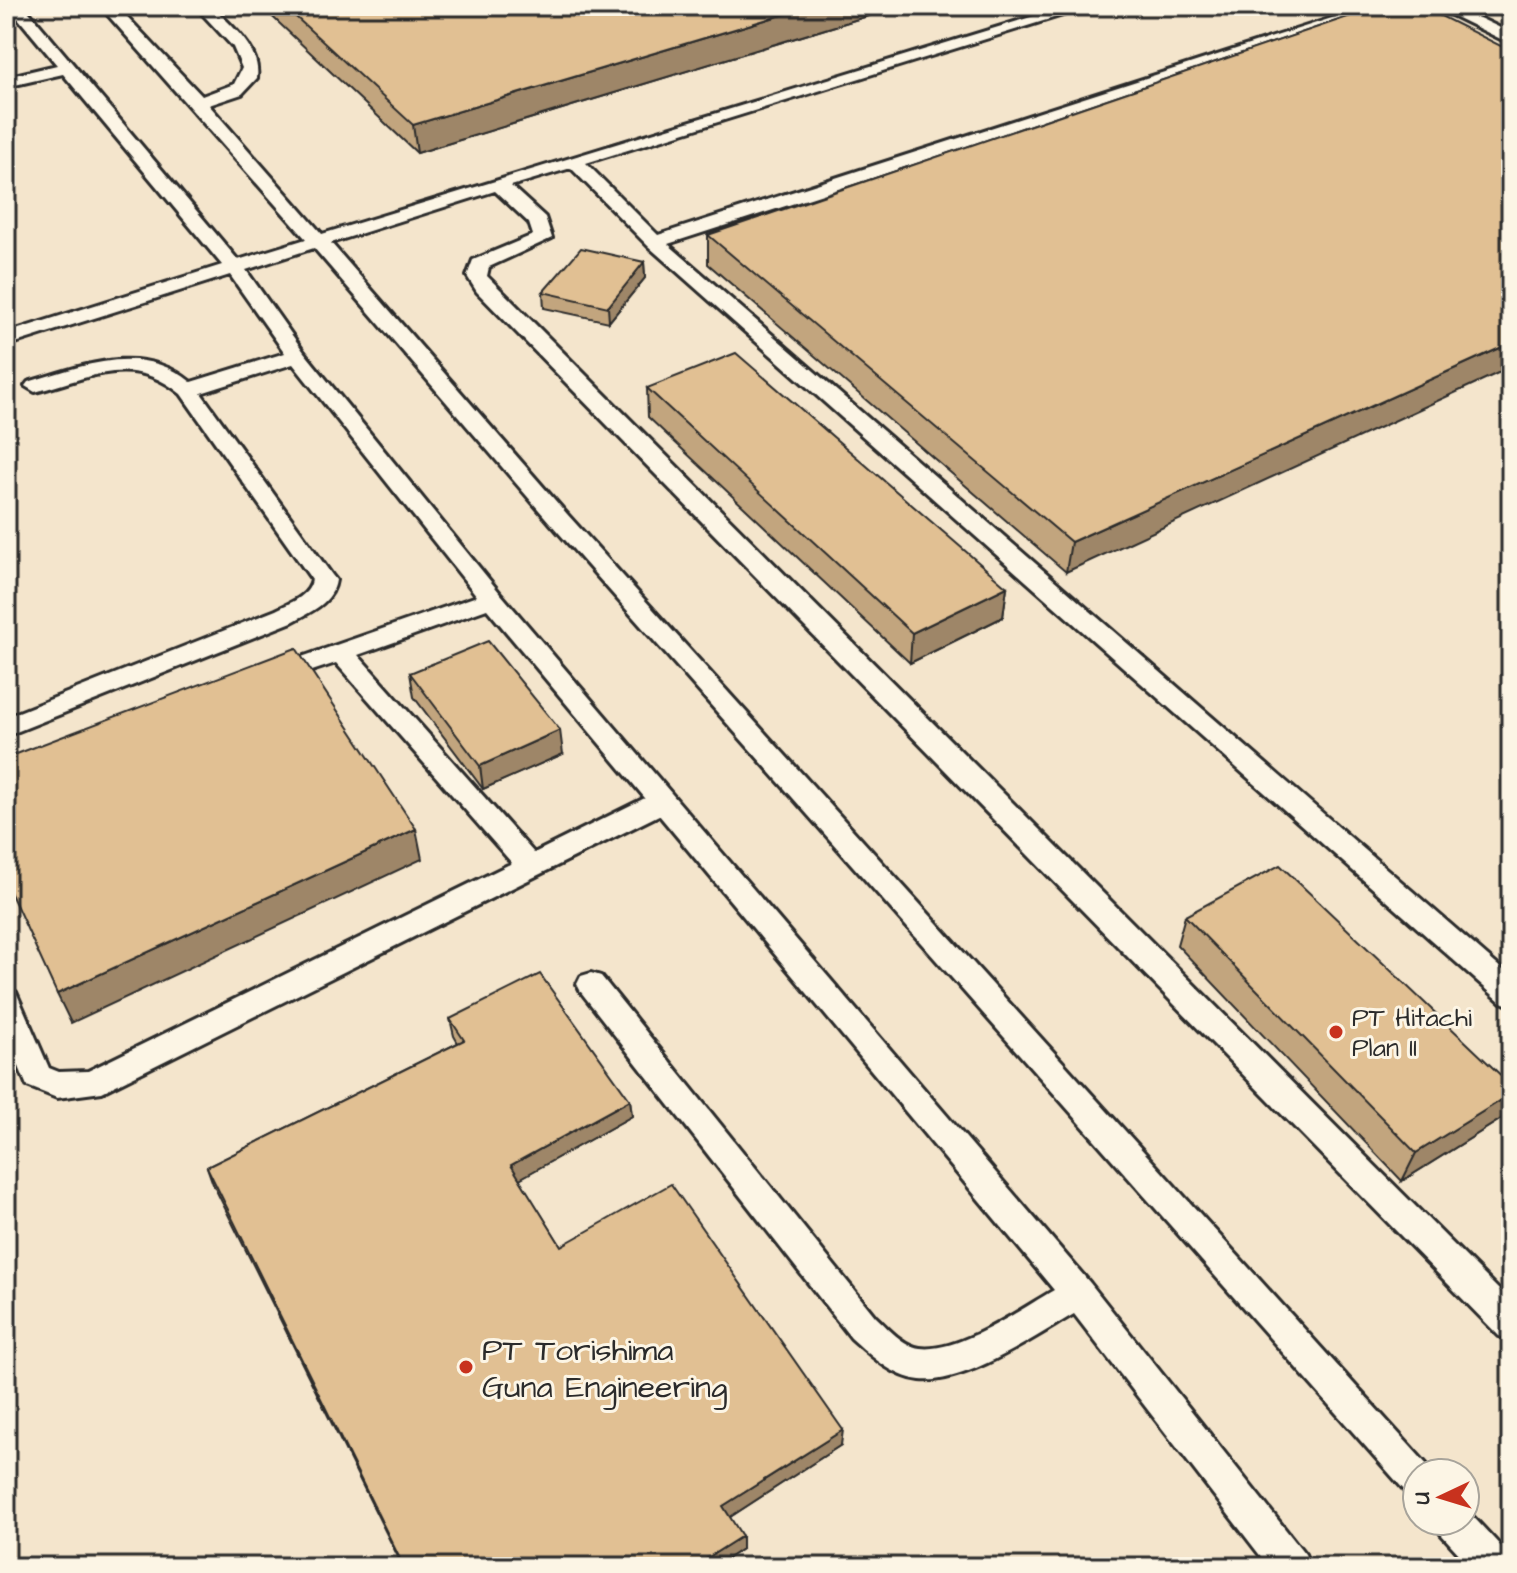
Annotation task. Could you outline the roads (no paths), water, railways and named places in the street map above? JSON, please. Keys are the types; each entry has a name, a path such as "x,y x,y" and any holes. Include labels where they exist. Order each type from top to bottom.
{"lane":[{"path":"16,6 235,269 297,356 492,599 1078,1294 1292,1567"},
{"path":"108,6 198,102 559,519 1401,1461"},
{"path":"198,102 238,90 250,75 251,64 246,54 203,6"},
{"path":"6,340 498,184 1082,6"},
{"path":"655,242 1366,12 1397,6"},
{"path":"1441,6 1511,39"},
{"path":"6,82 66,68"},
{"path":"574,161 655,242 1511,994"},
{"path":"498,184 538,221 543,238 480,264 477,276 484,288 1511,1325"},
{"path":"188,390 297,356"},
{"path":"6,727 284,616 310,602 323,589 324,580 188,390 160,367 133,363 35,386"},
{"path":"253,683 492,599"},
{"path":"340,651 529,865"},
{"path":"6,1000 38,1077 57,1085 91,1083 663,801"},
{"path":"591,984 863,1327 892,1352 918,1364 954,1360 1078,1294"},
{"path":"1468,1537 1495,1567"}],"place":[{"name":"PT Hitachi Plan II","path":"1336,1032"},
{"name":"PT Torishima Guna Engineering","path":"466,1367"}]}
